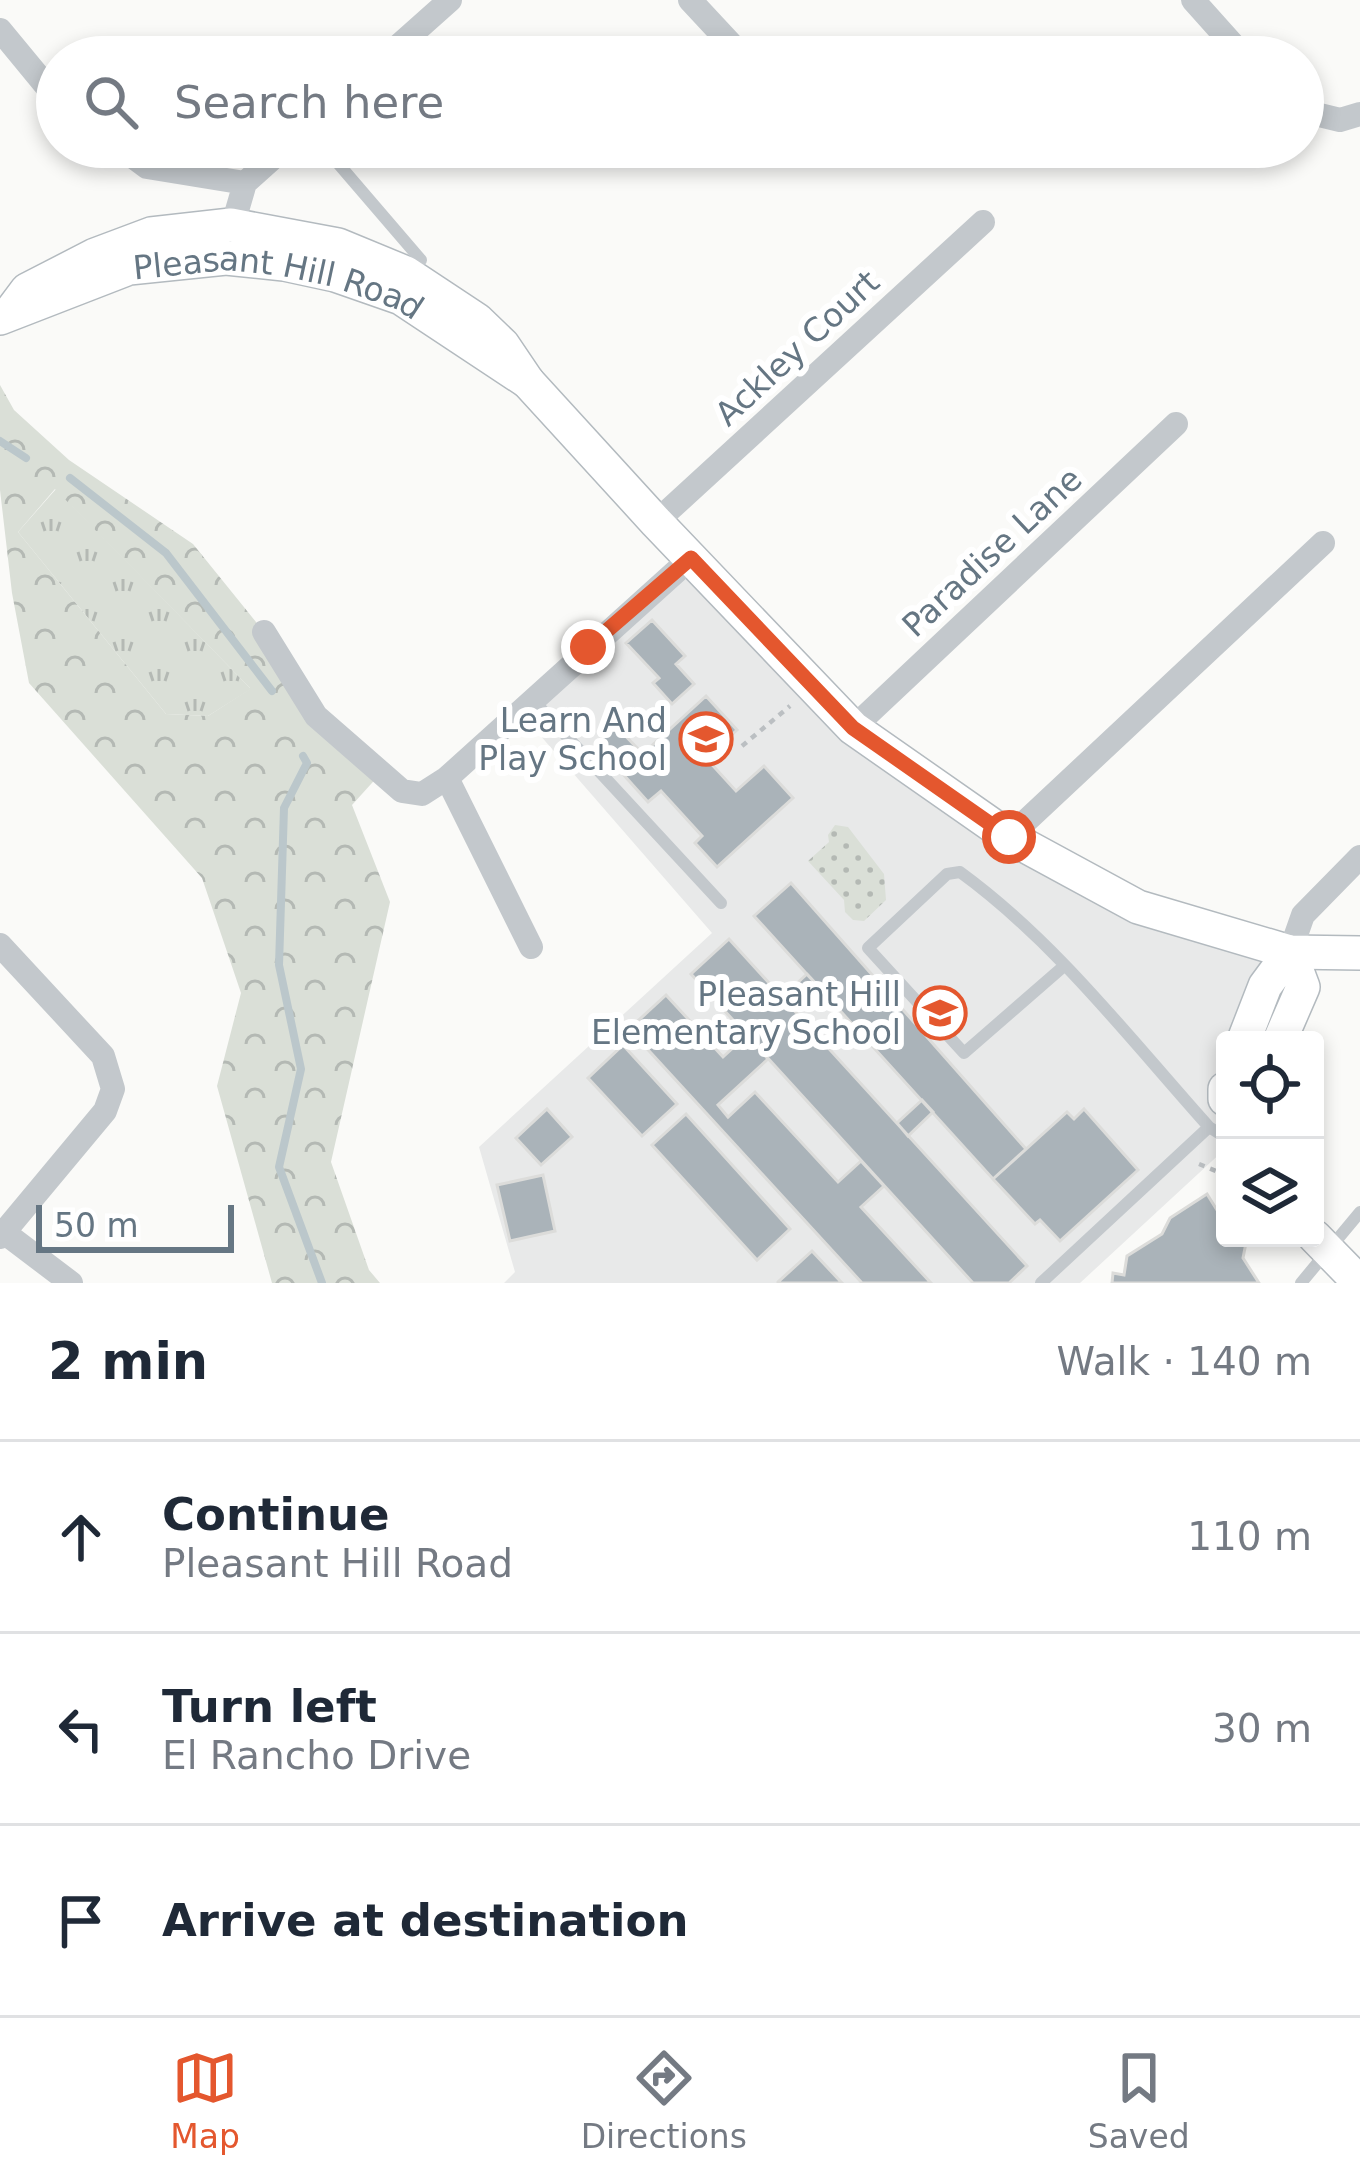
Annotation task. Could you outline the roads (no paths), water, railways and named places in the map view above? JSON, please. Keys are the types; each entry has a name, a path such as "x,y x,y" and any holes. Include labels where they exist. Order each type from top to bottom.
{"street":[{"path":"410,36 450,0"},
{"path":"690,0 723,36"},
{"path":"1193,0 1225,36"},
{"path":"0,30 36,74"},
{"path":"1324,116 1340,120 1360,114"},
{"path":"153,168 245,183"},
{"path":"229,241 245,183 262,168"},
{"name":"Ackley Court","path":"656,522 983,222"},
{"name":"Pleasant Hill Road","path":"6,314 129,268 229,241 401,298 528,382 853,728 1009,837 1138,907 1290,952 1360,953"},
{"name":"Paradise Lane","path":"853,728 1177,424"},
{"path":"1009,837 1323,543"},
{"path":"264,632 316,716 402,791 422,794 447,778 691,558"},
{"path":"447,778 531,947"},
{"path":"1248,1031 1265,986 1290,952 1303,915 1360,856"},
{"path":"0,946 103,1057 113,1089 105,1111 3,1235 71,1283"},
{"path":"1284,1031 1303,987 1290,952"},
{"path":"1324,1247 1360,1283"}],"lane":[{"path":"342,168 421,260"},
{"path":"533,700 721,903"},
{"path":"1064,966 964,1052 868,948 947,874 960,872 1011,910 1216,1112"},
{"path":"1041,1283 1216,1114"},
{"path":"1324,1242 1360,1212"},
{"path":"1301,1283 1319,1247"}],"waterway":[{"path":"0,441 26,458"},
{"path":"70,478 166,553 272,691"},
{"path":"303,756 307,763 284,808 279,965 301,1069 279,1167 322,1283"}],"place":[{"name":"Learn And Play School","path":"706,739"},
{"name":"Pleasant Hill Elementary School","path":"940,1013"}]}
